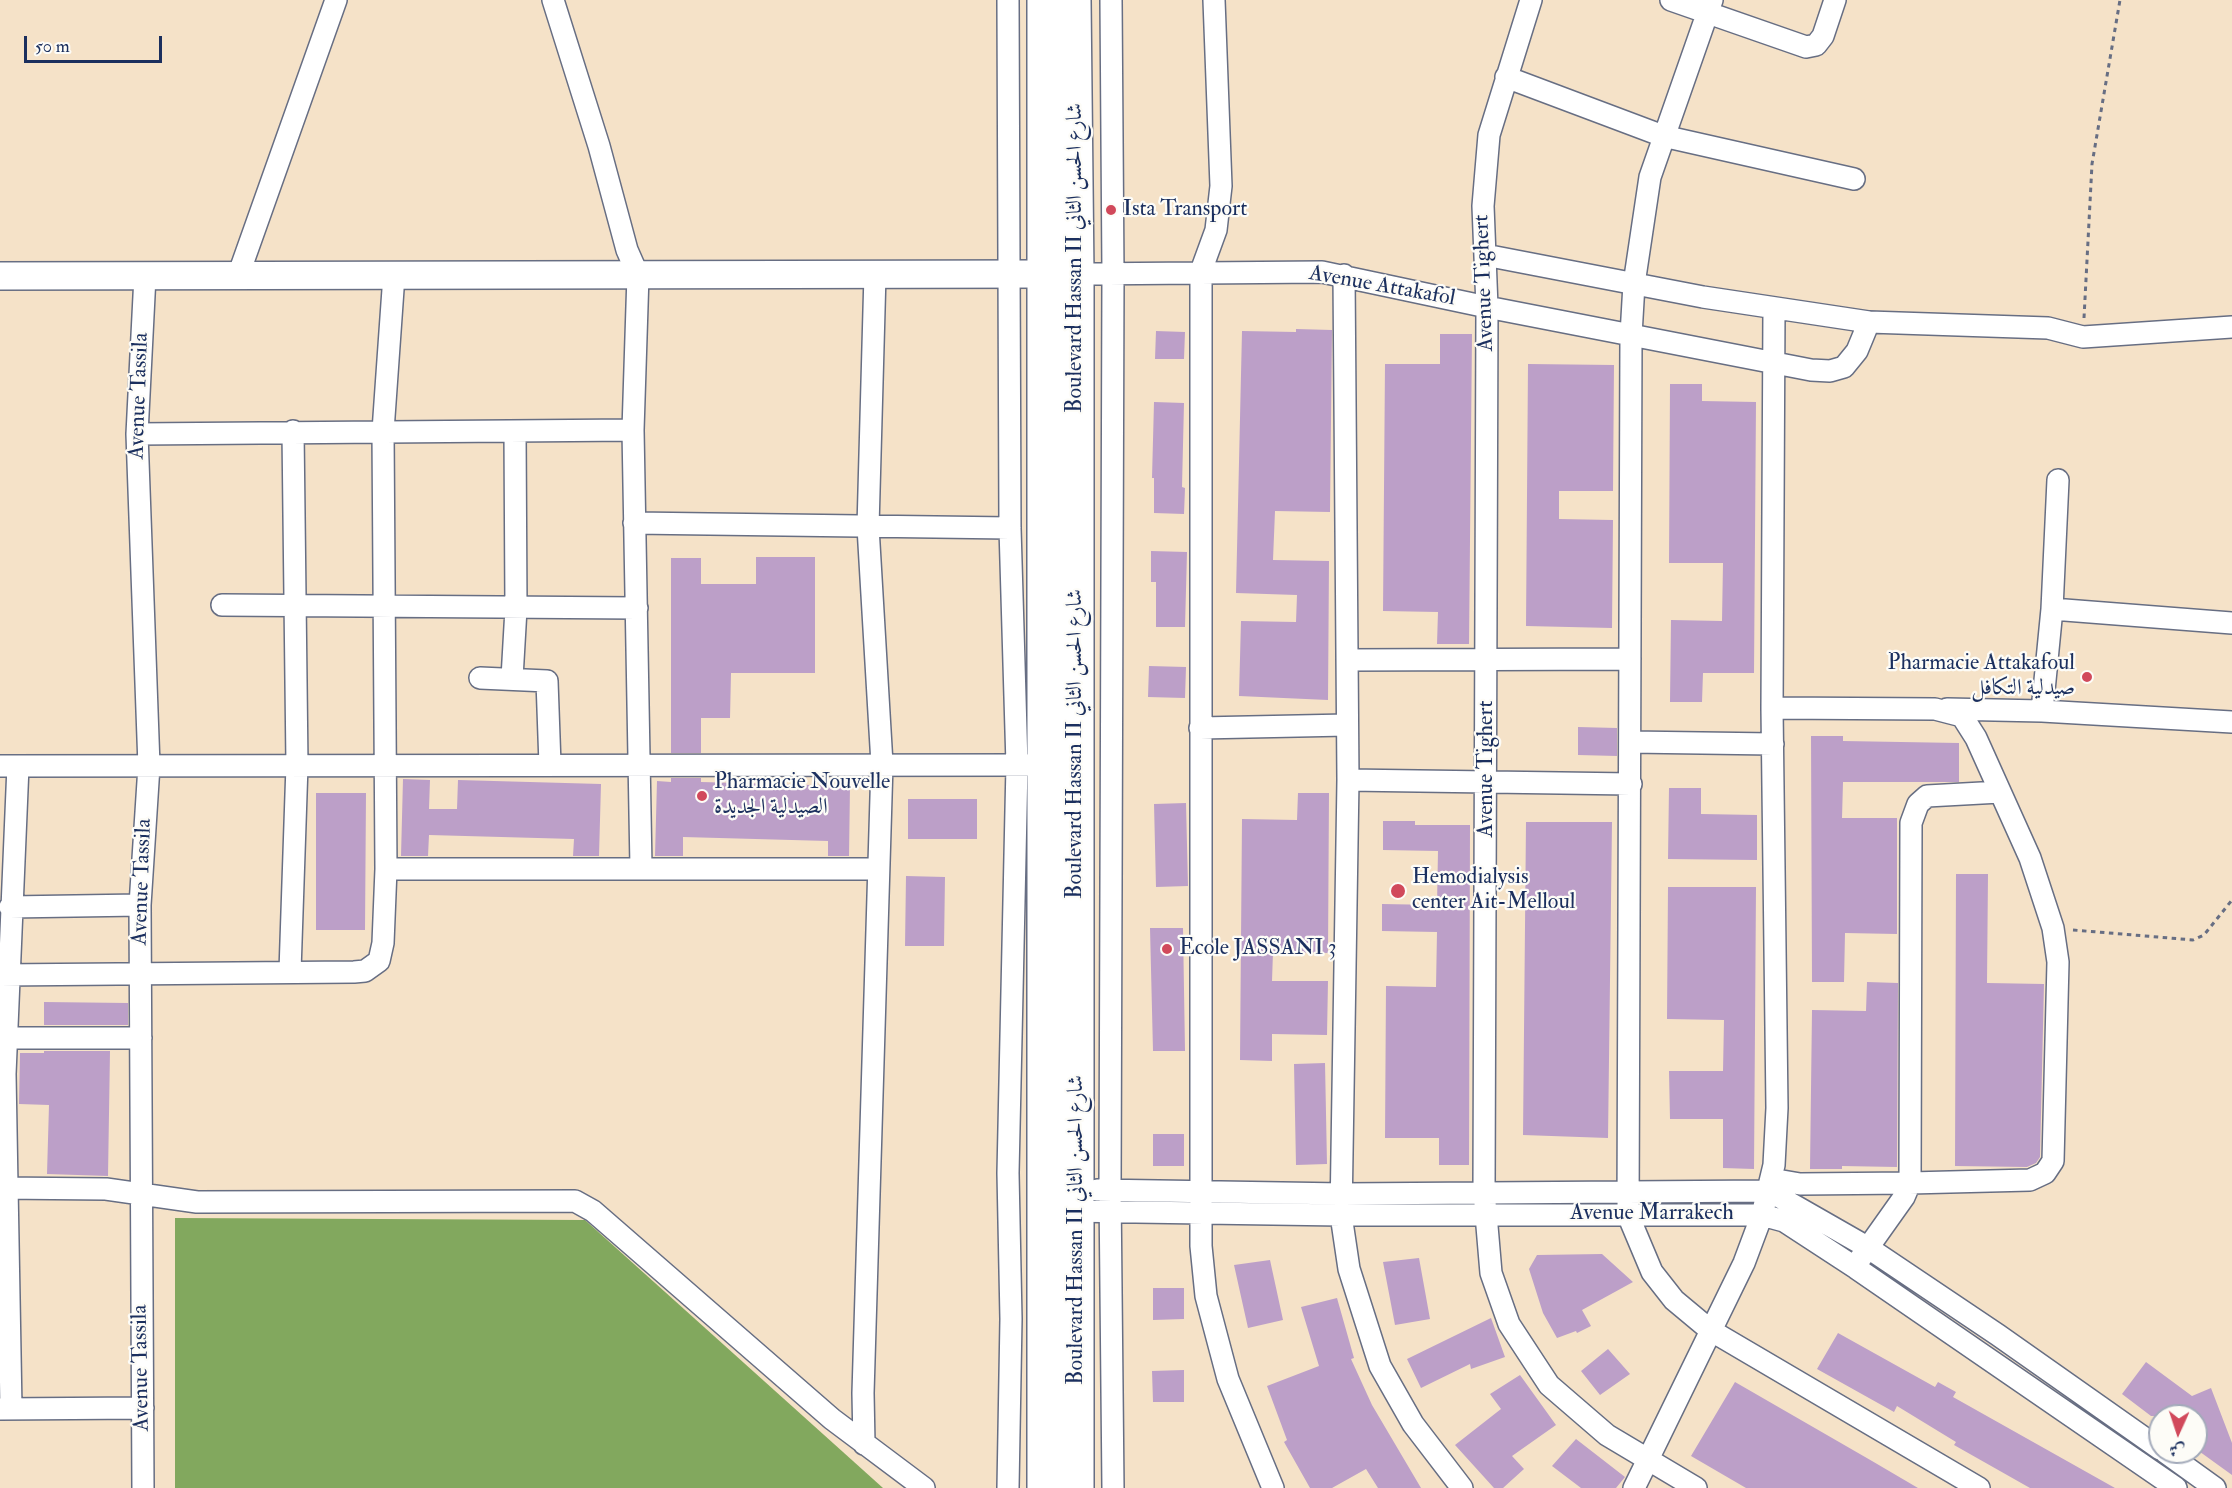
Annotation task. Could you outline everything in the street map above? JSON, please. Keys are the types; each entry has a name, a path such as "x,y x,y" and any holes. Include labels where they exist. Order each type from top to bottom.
{"main road":[{"name":"Boulevard Hassan II شارع الحسن الثاني","path":"1044,0 1046,765 1061,1200 1077,1488"},
{"name":"Boulevard Hassan II شارع الحسن الثاني","path":"1046,765 1077,274 1074,0"},
{"path":"1045,274 1077,274"},
{"name":"Boulevard Hassan II شارع الحسن الثاني","path":"1044,1488 1061,1200"}],"street":[{"path":"238,276 336,0"},
{"path":"553,0 599,146 627,250 638,275 633,430 641,867"},
{"path":"1008,0 1010,528 1046,765 1008,1173 1011,1318 1008,1488"},
{"path":"1111,0 1113,274 1110,1190 1113,1488"},
{"path":"1214,0 1221,186 1216,230 1201,271 1202,1271 1228,1379 1273,1488"},
{"name":"Avenue Tighert","path":"1531,0 1489,135 1483,206 1488,307 1484,1191 1491,1273 1509,1324 1550,1385 1607,1435 1696,1488"},
{"path":"1671,0 1710,6 1806,47 1816,45 1823,36 1835,0"},
{"path":"1710,6 1650,177 1634,284 1631,335 1628,1215 1652,1272 1674,1300 1710,1330 1979,1488"},
{"path":"1506,77 1663,136 1854,179"},
{"path":"1485,255 1634,284 1869,322 2048,328 2083,337 2232,327"},
{"name":"Avenue Attakafol","path":"1077,274 1201,271 1322,272 1631,335 1830,371 1844,367 1857,351 1869,322"},
{"path":"864,1444 882,764 868,527 875,274"},
{"path":"0,276 1045,274"},
{"path":"6,975 365,971 379,961 383,943 387,765 383,431 394,275"},
{"path":"1344,275 1348,780 1341,1215 1349,1269 1380,1366 1413,1424 1462,1488"},
{"name":"Avenue Tassila","path":"143,1488 140,905 149,766 137,434 145,276"},
{"path":"1634,1488 1744,1263 1762,1215 1770,1185 1777,1108 1772,708 1774,308"},
{"path":"137,434 633,430"},
{"path":"290,971 297,765 293,431"},
{"path":"512,678 516,609 515,431"},
{"path":"2042,711 2052,609 2058,480"},
{"path":"634,523 1010,528"},
{"path":"222,605 386,605 516,609 637,608"},
{"path":"2052,609 2232,623"},
{"path":"1347,660 1630,659"},
{"path":"480,678 544,680 549,683 550,765"},
{"path":"1772,708 2042,711 2232,722"},
{"name":"Avenue Marrakech","path":"1061,1200 1110,1190 1343,1194 1484,1191 1628,1192 1800,1184 2030,1180 2045,1173 2053,1161 2058,962 2053,927 2030,858 1976,738 1962,716 1935,709"},
{"path":"1200,728 1347,725"},
{"path":"1630,742 1773,744"},
{"path":"143,1408 5,1409 3,1073 7,1038 6,975 10,907 7,882 9,766 1046,765"},
{"path":"1348,780 1631,784"},
{"path":"1856,1268 1867,1247 1904,1197 1910,1183 1911,824 1918,804 1927,796 2000,792"},
{"path":"386,869 641,867 878,869"},
{"path":"10,907 140,905"},
{"path":"7,1038 141,1038"},
{"path":"1770,1185 1998,1335 2148,1441"},
{"path":"4,1188 106,1189 197,1202 575,1201 593,1211 864,1444 924,1488"},
{"name":"Avenue Marrakech","path":"1061,1200 1111,1212 1201,1215 1762,1215 1784,1221 1856,1268 2176,1488"},
{"path":"1982,1354 1998,1335"},
{"path":"2051,1402 2061,1380"},
{"path":"2182,1464 2215,1488"}],"path":[{"path":"2083,337 2092,164 2120,0"},
{"path":"2053,927 2193,940 2204,935 2232,900"}],"green space":[{"path":"175,1218 585,1220 883,1488 175,1488"}],"building":[{"path":"1296,329 1332,330 1330,512 1275,511 1273,560 1329,561 1328,700 1239,696 1241,621 1296,622 1297,595 1236,593 1242,331 1296,332"},
{"path":"1156,331 1185,332 1184,359 1155,359"},
{"path":"1440,334 1472,334 1469,644 1437,644 1438,612 1383,611 1385,364 1440,364"},
{"path":"1528,364 1614,365 1613,491 1559,491 1559,519 1613,520 1612,628 1526,626"},
{"path":"1670,384 1702,384 1702,401 1756,402 1754,673 1703,673 1702,702 1670,702 1671,620 1722,621 1723,563 1669,563"},
{"path":"1154,402 1184,403 1182,487 1185,488 1184,514 1154,513 1154,478 1152,478"},
{"path":"1151,551 1187,552 1185,627 1156,627 1156,582 1151,582"},
{"path":"756,557 815,557 815,673 731,673 730,718 701,718 701,753 671,753 671,558 701,558 701,584 756,584"},
{"path":"1149,666 1186,667 1185,698 1148,697"},
{"path":"1578,727 1617,728 1617,756 1578,755"},
{"path":"1811,736 1843,736 1843,741 1959,743 1959,782 1843,782 1842,818 1897,818 1897,934 1845,933 1844,982 1812,982"},
{"path":"671,778 701,778 701,782 850,786 849,856 828,856 828,841 683,837 683,856 655,856 657,781 671,782"},
{"path":"403,779 430,780 429,809 457,809 458,780 601,784 599,856 573,856 574,839 429,835 428,856 401,856"},
{"path":"1669,788 1701,788 1701,814 1757,815 1757,860 1668,859"},
{"path":"316,793 366,793 365,930 316,930"},
{"path":"1298,793 1329,793 1328,953 1273,952 1272,981 1328,981 1327,1035 1272,1034 1272,1061 1240,1060 1242,819 1297,820"},
{"path":"908,799 977,799 977,839 908,839"},
{"path":"1186,803 1188,886 1156,887 1154,804"},
{"path":"1383,821 1415,821 1415,825 1470,825 1469,1165 1439,1165 1439,1138 1385,1138 1386,986 1436,987 1437,932 1382,931 1382,904 1437,905 1438,851 1383,850"},
{"path":"1526,822 1612,822 1608,1138 1523,1135"},
{"path":"1956,874 1988,874 1987,983 2044,984 2040,1157 2036,1163 2027,1167 1955,1166"},
{"path":"906,876 945,877 944,946 905,946"},
{"path":"1668,887 1756,887 1754,1169 1723,1168 1723,1119 1670,1119 1669,1071 1723,1071 1724,1020 1667,1019"},
{"path":"1150,928 1183,928 1185,1051 1153,1051"},
{"path":"1867,982 1898,983 1897,1167 1842,1166 1842,1169 1810,1169 1812,1010 1866,1011"},
{"path":"44,1002 128,1003 128,1025 44,1025"},
{"path":"44,1051 110,1051 108,1176 47,1174 49,1105 19,1104 20,1053 44,1053"},
{"path":"1325,1063 1327,1164 1296,1165 1294,1064"},
{"path":"1153,1134 1184,1134 1184,1166 1153,1166"},
{"path":"1602,1254 1633,1282 1582,1310 1591,1326 1577,1333 1576,1331 1557,1338 1543,1313 1529,1269 1537,1255"},
{"path":"1419,1258 1430,1319 1395,1325 1383,1262"},
{"path":"1270,1260 1283,1320 1248,1328 1234,1265"},
{"path":"1153,1288 1184,1288 1184,1319 1153,1320"},
{"path":"1337,1298 1354,1358 1351,1359 1372,1405 1421,1488 1378,1488 1366,1469 1332,1488 1310,1488 1284,1442 1287,1440 1267,1386 1319,1366 1301,1307"},
{"path":"1491,1318 1505,1357 1471,1369 1470,1364 1421,1388 1407,1359"},
{"path":"1838,1333 1935,1387 1938,1382 1956,1392 1953,1397 2115,1488 2030,1488 1954,1445 1956,1442 1897,1406 1894,1412 1817,1369"},
{"path":"1608,1349 1630,1374 1600,1395 1581,1371"},
{"path":"2146,1362 2192,1396 2211,1388 2232,1443 2232,1475 2208,1458 2208,1404 2148,1404 2148,1414 2122,1394"},
{"path":"1184,1370 1184,1402 1153,1402 1152,1371"},
{"path":"1520,1375 1556,1425 1512,1456 1524,1469 1503,1488 1494,1488 1455,1445 1501,1409 1490,1394"},
{"path":"1735,1382 1918,1488 1746,1488 1691,1456"},
{"path":"1576,1439 1625,1477 1616,1488 1581,1488 1552,1466"}],"place":[{"name":"Ista Transport","path":"1111,210"},
{"name":"Pharmacie Attakafoul صيدلية التكافل","path":"2087,677"},
{"name":"Pharmacie Nouvelle الصيدلية الجديدة","path":"702,796"},
{"name":"Hemodialysis center Ait-Melloul","path":"1398,891"},
{"name":"Ecole JASSANI 3","path":"1167,949"}]}
